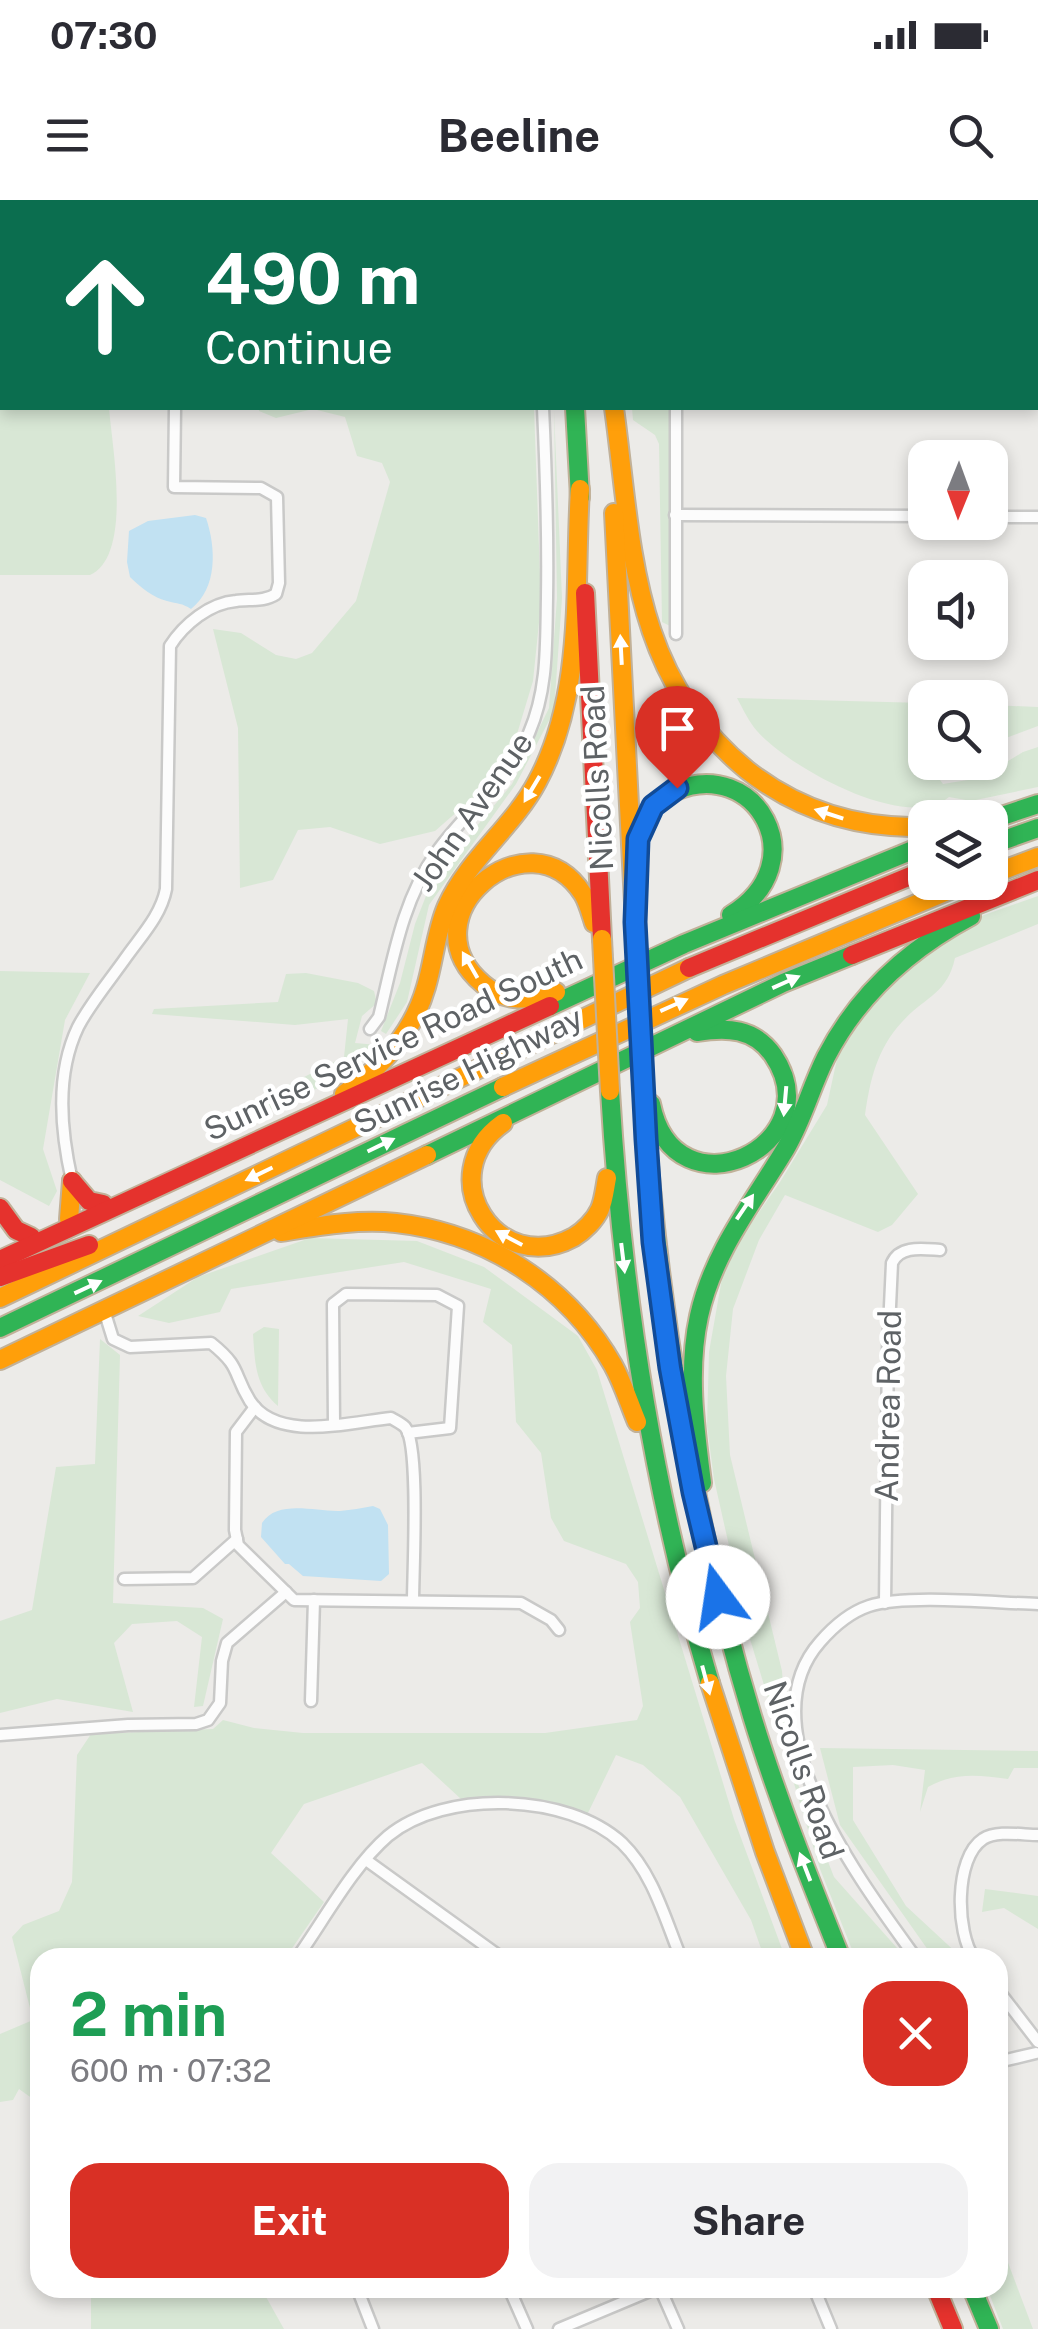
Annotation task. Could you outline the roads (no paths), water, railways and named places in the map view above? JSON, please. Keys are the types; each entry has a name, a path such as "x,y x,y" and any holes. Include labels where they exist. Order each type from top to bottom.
{"highway":[{"name":"Nicolls Road","path":"575,410 598,939 627,1298 661,1498 710,1695 801,1948"},
{"path":"611,410 629,545 646,624 664,671 698,723 752,775 801,804 855,822 908,828"},
{"name":"Nicolls Road","path":"611,410 637,1044"},
{"path":"299,1120 363,1080 400,1042 424,995 439,927 450,900 472,864 517,813 546,763 560,726 568,687 580,489"},
{"path":"635,922 638,839 647,814 660,799 690,784 710,782 731,787 748,798 767,820 774,849 772,871 762,891 748,904 684,944"},
{"path":"1008,814 1038,804"},
{"path":"1008,839 1038,828"},
{"name":"Sunrise Service Road South","path":"0,1260 684,944 908,852"},
{"path":"1008,869 1038,858"},
{"path":"598,939 591,910 578,886 554,868 535,864 506,866 478,884 464,906 458,931 463,956 472,973 492,991 508,998 540,998 618,974"},
{"name":"Sunrise Highway","path":"0,1298 581,1017 908,877"},
{"path":"611,1118 605,1198 592,1223 570,1242 551,1248 522,1246 503,1238 487,1223 472,1186 474,1156 498,1126 637,1044 1038,880"},
{"path":"712,1573 697,1444 693,1362 702,1303 721,1249 789,1144 834,1042 868,995 893,969 939,934 967,917 1038,888"},
{"name":"Sunrise Highway","path":"0,1328 657,1012 924,900"},
{"path":"713,1027 742,1031 760,1039 775,1054 786,1083 786,1105 780,1125 759,1150 738,1161 713,1164 688,1158 669,1144 653,1115 637,1044 713,1027"},
{"path":"0,1360 561,1087"},
{"name":"Nicolls Road","path":"647,1088 653,1242 683,1443 712,1573 769,1768 837,1948"},
{"path":"0,1251 148,1184 192,1169"},
{"path":"72,1181 89,1201 103,1204"},
{"path":"69,1220 72,1181"},
{"path":"0,1208 16,1230 31,1237"},
{"path":"0,1277 172,1216"},
{"path":"246,1240 330,1222 391,1220 454,1233 508,1257 543,1281 573,1309 608,1356 632,1406 661,1498"},
{"path":"0,1229 0,1238"},
{"path":"940,2298 952,2329"},
{"path":"976,2298 989,2329"}],"street":[{"path":"72,1181 62,1106 72,1043 86,1015 160,910 164,896 170,646 210,608 229,602 268,599 276,594 278,583 278,497 261,488 174,486 174,410"},
{"name":"John Avenue","path":"370,1029 379,1017 403,920 424,872 440,848 502,778 522,746 540,704 545,678 548,566 542,410"},
{"path":"676,410 676,634"},
{"path":"675,514 908,516"},
{"path":"1008,516 1038,517"},
{"name":"Andrea Road","path":"885,1603 892,1262 904,1250 940,1250"},
{"path":"334,1424 333,1304 346,1294 437,1296 458,1306 450,1428 408,1433"},
{"path":"104,1310 113,1339 130,1347 210,1344 232,1361 255,1407 266,1419 307,1427 391,1418 405,1427 413,1485 413,1602"},
{"path":"255,1407 236,1432 238,1545 294,1600 520,1603 551,1620 559,1630"},
{"path":"124,1579 193,1578 237,1540"},
{"path":"0,1735 128,1724 203,1723 216,1714 220,1703 224,1649 286,1592"},
{"path":"311,1701 314,1600"},
{"path":"909,1948 863,1885 832,1832 807,1773 797,1723 798,1692 812,1652 848,1617 871,1605 1038,1604"},
{"path":"303,1948 366,1860 392,1833 437,1810 490,1805 562,1810 607,1831 636,1859 648,1878 677,1948"},
{"path":"969,1948 963,1934 962,1886 972,1850 990,1836 1038,1835"},
{"path":"366,1860 488,1948"},
{"path":"1008,2005 1038,2049 1008,2059"},
{"path":"361,2298 373,2329"},
{"path":"514,2298 527,2329"},
{"path":"559,2329 635,2298"},
{"path":"664,2298 678,2329"},
{"path":"818,2298 831,2329"}],"water":[{"path":"195,515 206,518 212,566 206,590 191,609 143,588 130,577 127,562 129,531 148,521"},
{"path":"373,1506 380,1509 388,1525 389,1574 381,1581 303,1576 285,1564 261,1537 262,1523 277,1511 340,1511"}]}
